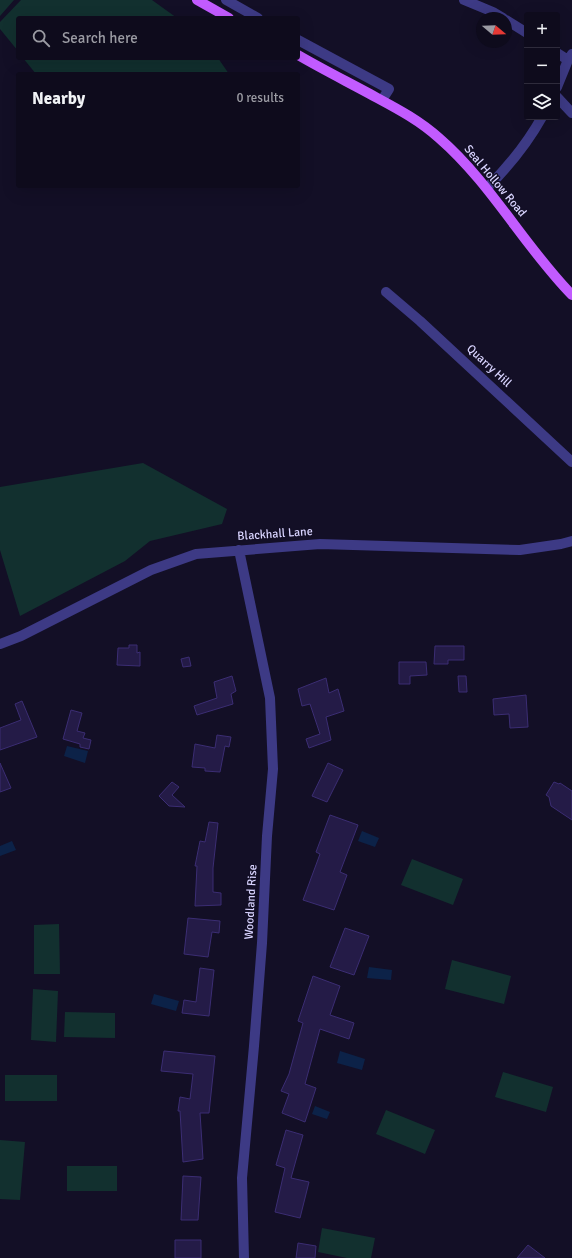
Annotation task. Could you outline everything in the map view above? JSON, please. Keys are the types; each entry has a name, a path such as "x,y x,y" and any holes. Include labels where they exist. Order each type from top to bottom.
{"main road":[{"path":"197,0 225,16"},
{"name":"Seal Hollow Road","path":"300,56 403,112 421,123 440,138 487,188 548,268 572,295"}],"street":[{"path":"226,0 254,16"},
{"path":"464,0 493,12"},
{"path":"512,23 524,30"},
{"path":"300,43 389,89 382,100"},
{"path":"558,84 570,57 560,54"},
{"path":"560,100 572,113"},
{"path":"487,188 516,157 532,136 540,120"},
{"name":"Quarry Hill","path":"386,292 426,326 572,462"},
{"name":"Blackhall Lane","path":"0,644 21,636 151,570 196,554 320,544 520,550 572,541"},
{"name":"Woodland Rise","path":"240,550 270,698 273,769 267,836 262,943 242,1178 244,1258"}],"green space":[{"path":"0,0 14,0 0,16"},
{"path":"21,0 152,0 174,16 16,16 16,49 0,29 0,22"},
{"path":"25,60 219,60 228,72 34,72"},
{"path":"143,463 227,509 222,524 150,541 125,561 20,616 0,550 0,487"},
{"path":"412,859 463,879 453,905 401,885"},
{"path":"59,924 60,974 34,974 34,925"},
{"path":"452,960 511,976 504,1004 445,989"},
{"path":"33,989 58,991 56,1042 31,1040"},
{"path":"65,1012 115,1013 115,1038 64,1037"},
{"path":"503,1072 553,1087 546,1112 495,1097"},
{"path":"5,1075 57,1075 57,1101 5,1101"},
{"path":"386,1110 435,1130 425,1154 376,1134"},
{"path":"0,1140 25,1142 20,1200 0,1199"},
{"path":"67,1166 117,1166 117,1191 67,1191"},
{"path":"322,1228 375,1238 371,1258 347,1258 318,1252"}],"water":[{"path":"67,746 88,751 85,763 64,756"},
{"path":"362,831 379,838 375,847 358,841"},
{"path":"12,841 16,850 0,856 0,846"},
{"path":"369,967 392,970 391,980 367,978"},
{"path":"154,994 179,1001 176,1011 151,1004"},
{"path":"340,1051 365,1059 362,1070 337,1063"},
{"path":"315,1106 330,1112 327,1119 312,1114"}],"building":[{"path":"129,645 137,645 137,653 140,652 140,666 117,665 118,648 129,648"},
{"path":"435,646 464,646 464,660 448,660 448,664 434,664"},
{"path":"189,657 191,666 183,667 181,659"},
{"path":"399,662 426,662 427,675 410,676 410,684 399,684"},
{"path":"232,676 236,691 231,694 233,704 197,715 194,706 217,698 214,682"},
{"path":"458,676 466,676 467,692 459,692"},
{"path":"326,678 329,693 338,689 344,711 326,717 331,740 309,748 306,739 320,734 310,704 302,706 298,689"},
{"path":"526,695 528,727 510,728 509,714 494,715 493,699"},
{"path":"22,701 37,737 0,750 0,728 21,720 15,704"},
{"path":"71,710 82,713 77,731 85,733 83,738 91,740 89,749 80,747 80,744 63,739"},
{"path":"217,735 231,737 229,747 225,746 220,772 205,771 205,768 192,767 195,744 215,748"},
{"path":"0,763 11,788 0,792"},
{"path":"328,763 343,770 327,802 312,796"},
{"path":"172,782 179,787 172,795 185,807 169,806 159,796"},
{"path":"554,782 560,783 572,791 572,820 551,806 549,797 546,795"},
{"path":"330,815 358,825 340,872 347,875 334,910 303,900 320,854 316,852"},
{"path":"209,822 218,823 213,868 213,892 221,893 221,905 195,906 197,866 195,866 200,841 205,842"},
{"path":"188,918 220,921 219,933 212,932 208,957 184,954"},
{"path":"345,928 369,936 354,975 330,967"},
{"path":"200,968 214,970 209,1016 182,1013 184,1000 196,1002"},
{"path":"313,976 340,986 330,1015 354,1023 349,1039 320,1029 305,1084 316,1088 305,1122 282,1113 289,1094 281,1091 289,1074 303,1023 298,1021"},
{"path":"164,1051 215,1056 209,1113 200,1113 203,1159 183,1162 180,1111 178,1111 180,1097 190,1099 193,1074 161,1071"},
{"path":"286,1130 303,1135 291,1178 309,1182 300,1218 275,1212 285,1168 276,1165"},
{"path":"183,1176 201,1177 198,1220 181,1220"},
{"path":"175,1240 201,1240 201,1258 175,1258"},
{"path":"298,1243 316,1246 315,1258 296,1258"},
{"path":"528,1245 545,1258 517,1258"}]}
